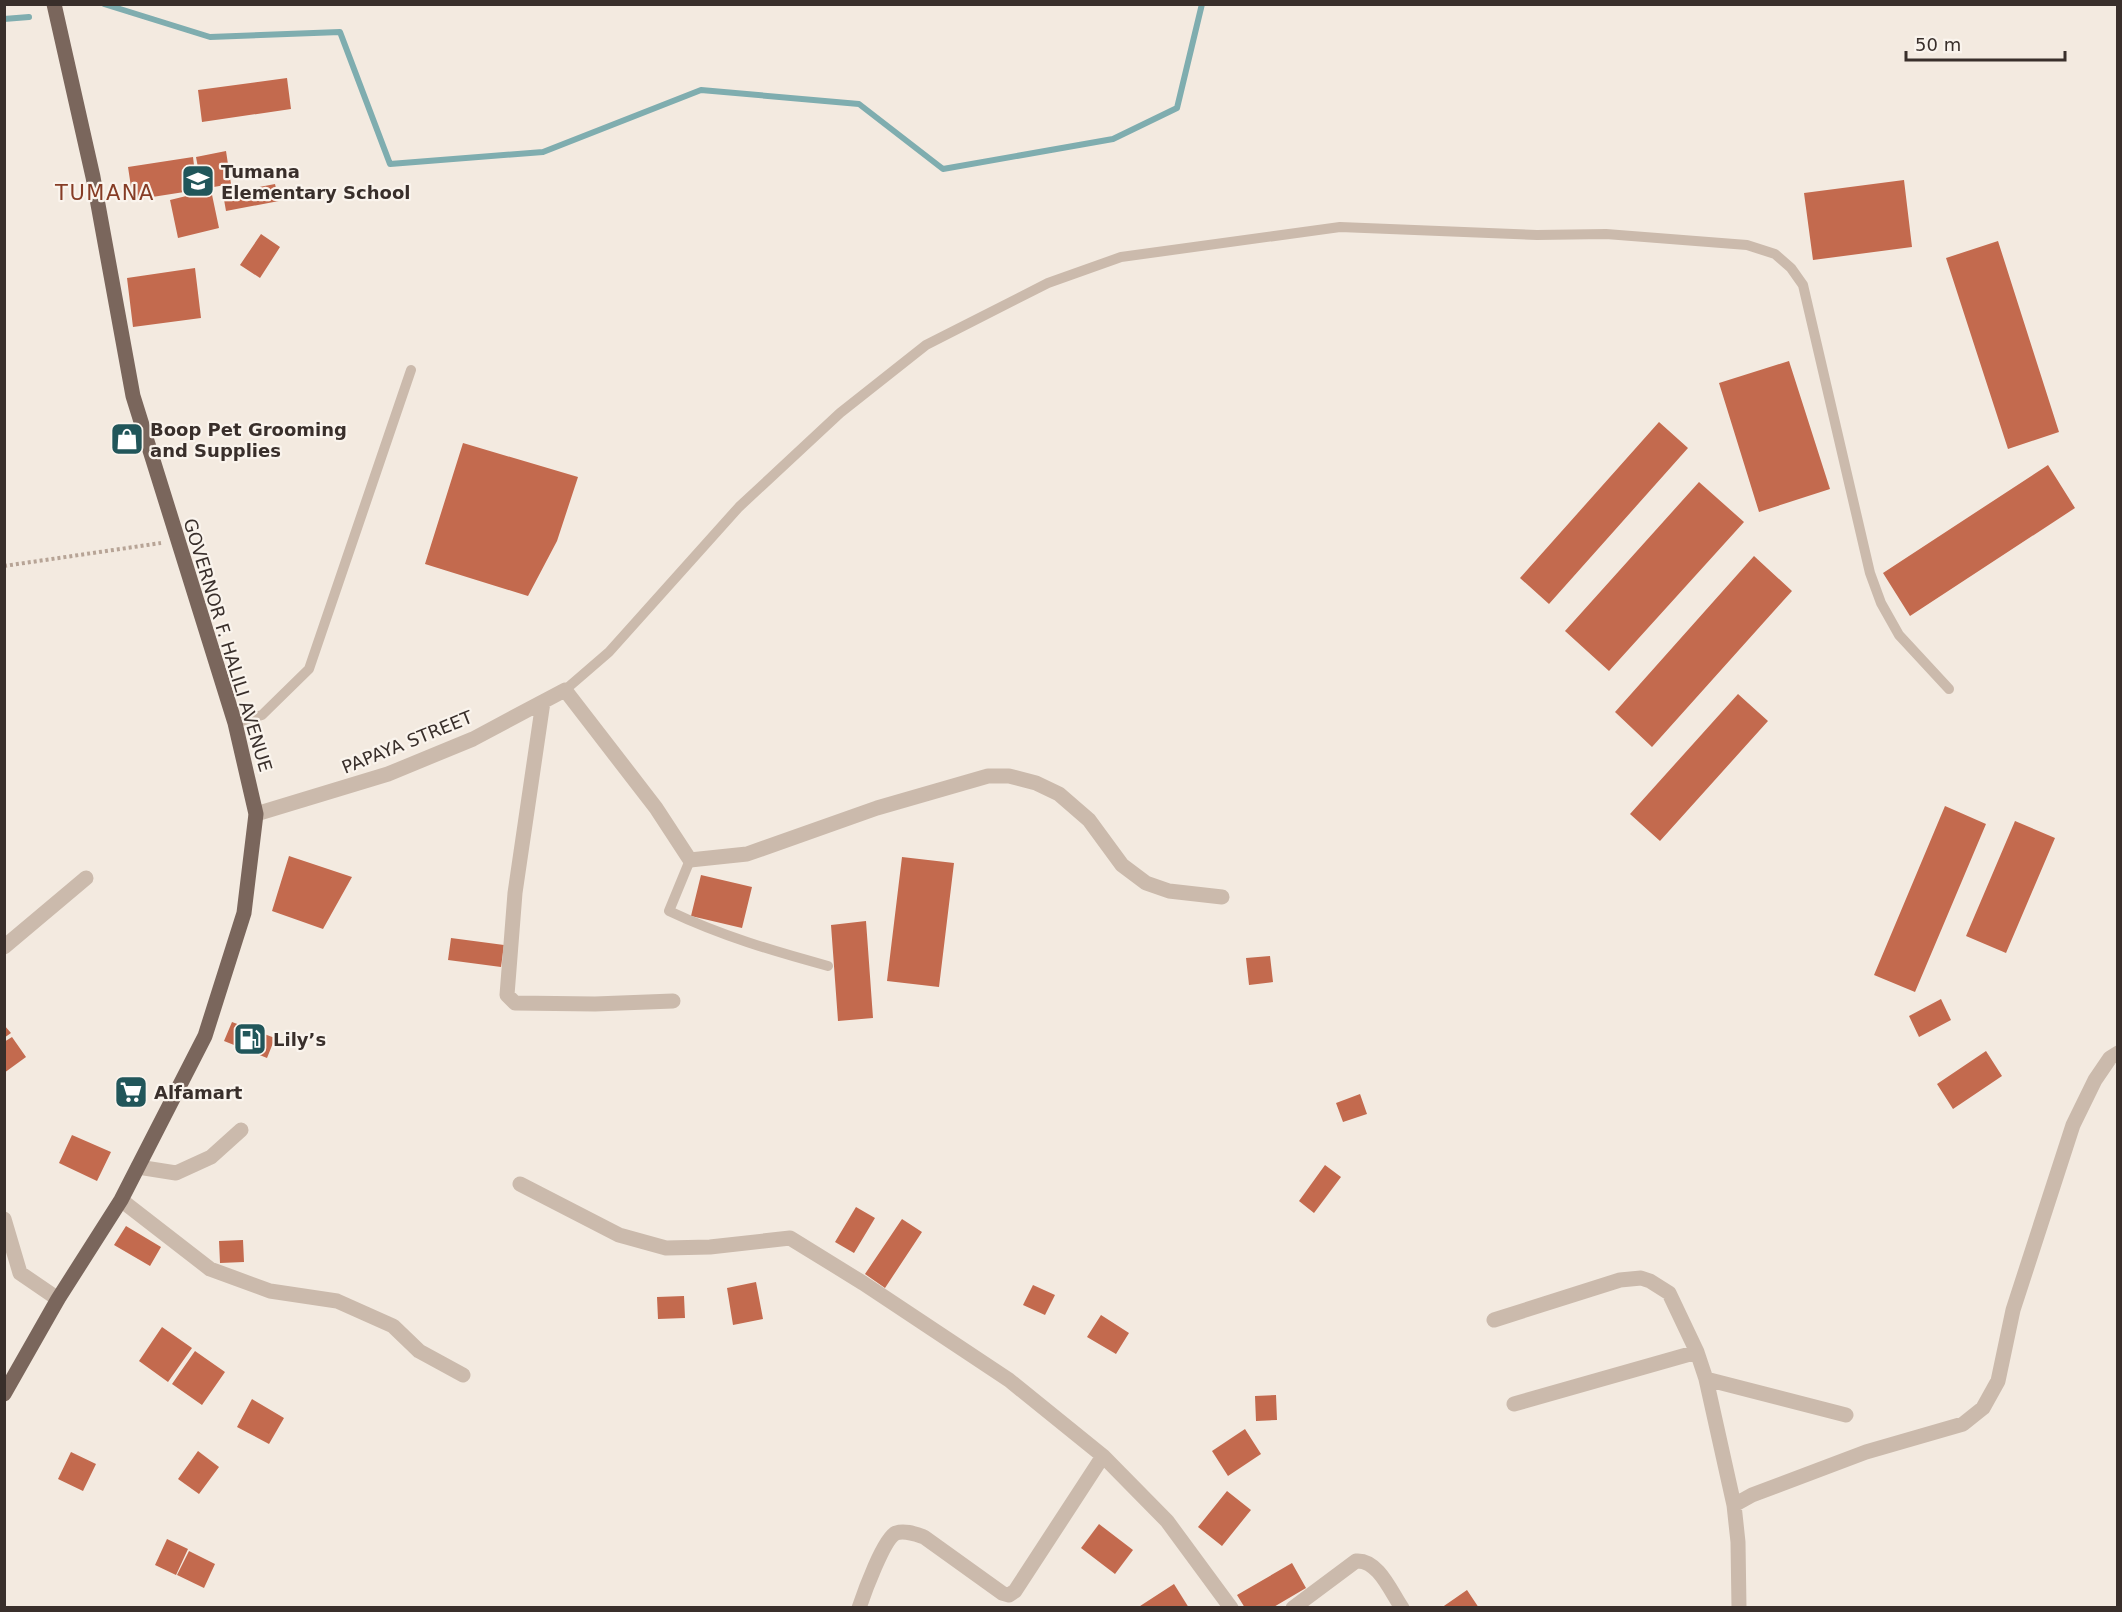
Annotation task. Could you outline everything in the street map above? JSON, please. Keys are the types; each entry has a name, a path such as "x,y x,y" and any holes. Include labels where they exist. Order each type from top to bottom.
{"main road":[{"name":"GOVERNOR F. HALILI AVENUE","path":"4,1394 58,1299 121,1200 205,1036 244,914 256,814 235,723 134,396 93,177 54,4"}],"street":[{"name":"PAPAYA STREET","path":"256,814 388,774 473,739 565,690"},
{"path":"565,690 649,799 690,860 747,854 877,808 988,776 1009,776 1036,783 1059,794 1089,820 1122,865 1146,882 1168,891 1222,897"},
{"path":"543,702 515,893 507,995 515,1003 584,1004 673,1001"},
{"path":"4,947 86,878"},
{"path":"1734,1505 1752,1494 1866,1452 1963,1424 1983,1408 1998,1381 2013,1310 2073,1125 2094,1080 2109,1058 2118,1053"},
{"path":"138,1167 176,1173 211,1157 241,1130"},
{"path":"520,1184 619,1235 666,1248 711,1247 790,1238 863,1283 1009,1380 1103,1456 1167,1521 1231,1608"},
{"path":"121,1200 210,1269 270,1291 337,1301 393,1326 419,1351 463,1375"},
{"path":"4,1219 20,1273 58,1299"},
{"path":"1494,1320 1620,1280 1641,1278 1669,1293 1697,1352 1706,1378 1734,1505 1738,1542 1739,1608"},
{"path":"1514,1404 1697,1352"},
{"path":"1706,1378 1846,1415"},
{"path":"859,1608 890,1537 898,1532 924,1537 1002,1593 1009,1595 1015,1591 1103,1456"},
{"path":"1293,1608 1356,1561 1363,1560 1373,1565 1402,1608"}],"lane":[{"path":"565,690 609,652 739,507 840,412 926,345 1048,284 1121,257 1340,227 1537,235 1606,234 1747,245 1775,254 1791,268 1803,285 1870,573 1881,603 1899,634 1949,689"},
{"path":"235,723 262,716 309,669 411,370"},
{"path":"690,860 669,911 702,927 749,944 828,966"}],"path":[{"path":"4,566 177,541"}],"building":[{"path":"287,78 291,109 202,122 198,90"},
{"path":"226,151 231,184 202,189 196,157"},
{"path":"193,157 197,190 133,200 128,167"},
{"path":"1904,180 1912,247 1813,260 1804,193"},
{"path":"275,184 279,201 226,211 223,194"},
{"path":"211,190 219,228 178,238 170,200"},
{"path":"261,234 280,247 260,278 240,265"},
{"path":"1998,241 2059,432 2008,449 1946,258"},
{"path":"195,268 201,318 133,327 127,278"},
{"path":"1789,361 1830,489 1759,512 1719,383"},
{"path":"1659,422 1688,448 1549,604 1520,578"},
{"path":"463,443 578,477 557,541 528,596 425,564"},
{"path":"2048,465 2075,508 1910,616 1883,573"},
{"path":"1699,482 1744,522 1609,671 1565,631"},
{"path":"1754,556 1792,591 1652,747 1615,712"},
{"path":"1738,694 1768,721 1660,841 1630,814"},
{"path":"1945,806 1986,824 1915,992 1874,975"},
{"path":"2015,821 2055,838 2006,953 1966,936"},
{"path":"289,856 352,877 323,929 272,911"},
{"path":"902,857 954,863 939,987 887,981"},
{"path":"701,875 752,887 742,928 691,916"},
{"path":"866,921 873,1018 838,1021 831,925"},
{"path":"451,938 504,945 501,967 448,960"},
{"path":"1270,956 1273,982 1249,985 1246,958"},
{"path":"1941,999 1951,1020 1919,1037 1909,1016"},
{"name":"Lily’s","path":"232,1022 275,1038 267,1058 224,1041"},
{"path":"4,1025 11,1033 4,1038"},
{"path":"12,1037 26,1057 4,1073 4,1042"},
{"path":"1986,1051 2002,1076 1953,1109 1937,1084"},
{"path":"123,1079 145,1090 138,1104 116,1093"},
{"path":"1360,1094 1367,1114 1343,1122 1336,1103"},
{"path":"72,1135 111,1152 97,1181 59,1163"},
{"path":"1325,1165 1341,1177 1314,1213 1299,1201"},
{"path":"856,1207 875,1218 854,1253 835,1242"},
{"path":"902,1219 922,1232 885,1288 865,1274"},
{"path":"126,1226 161,1247 150,1266 114,1245"},
{"path":"243,1240 244,1262 220,1263 219,1241"},
{"path":"756,1282 763,1319 733,1325 727,1288"},
{"path":"1033,1285 1055,1295 1045,1315 1023,1305"},
{"path":"684,1296 685,1318 658,1319 657,1297"},
{"path":"1101,1315 1129,1333 1116,1354 1087,1337"},
{"path":"162,1327 192,1348 168,1382 139,1361"},
{"path":"195,1351 225,1372 202,1405 172,1384"},
{"path":"1276,1395 1277,1420 1256,1421 1255,1396"},
{"path":"252,1399 284,1418 269,1444 237,1427"},
{"path":"1245,1429 1261,1454 1228,1476 1212,1451"},
{"path":"198,1451 219,1467 199,1494 178,1479"},
{"path":"71,1452 96,1464 83,1491 58,1479"},
{"path":"1227,1491 1251,1510 1222,1546 1198,1527"},
{"path":"1099,1524 1133,1550 1115,1574 1081,1548"},
{"path":"167,1539 188,1549 176,1575 155,1565"},
{"path":"189,1551 215,1564 204,1588 177,1575"},
{"path":"1292,1563 1306,1588 1272,1608 1245,1608 1237,1595"},
{"path":"1174,1584 1189,1608 1137,1608"},
{"path":"1467,1590 1479,1608 1441,1608"}],"waterway":[{"path":"104,4 210,37 340,32 390,164 543,152 701,90 859,104 943,169 1113,139 1177,108 1202,4"},
{"path":"4,19 29,17"}],"place":[{"name":"Tumana Elementary School","path":"198,181"},
{"name":"Boop Pet Grooming and Supplies","path":"127,439"},
{"name":"Lily’s","path":"250,1039"},
{"name":"Alfamart","path":"131,1092"}],"district":[{"name":"TUMANA","path":"105,193"}]}
